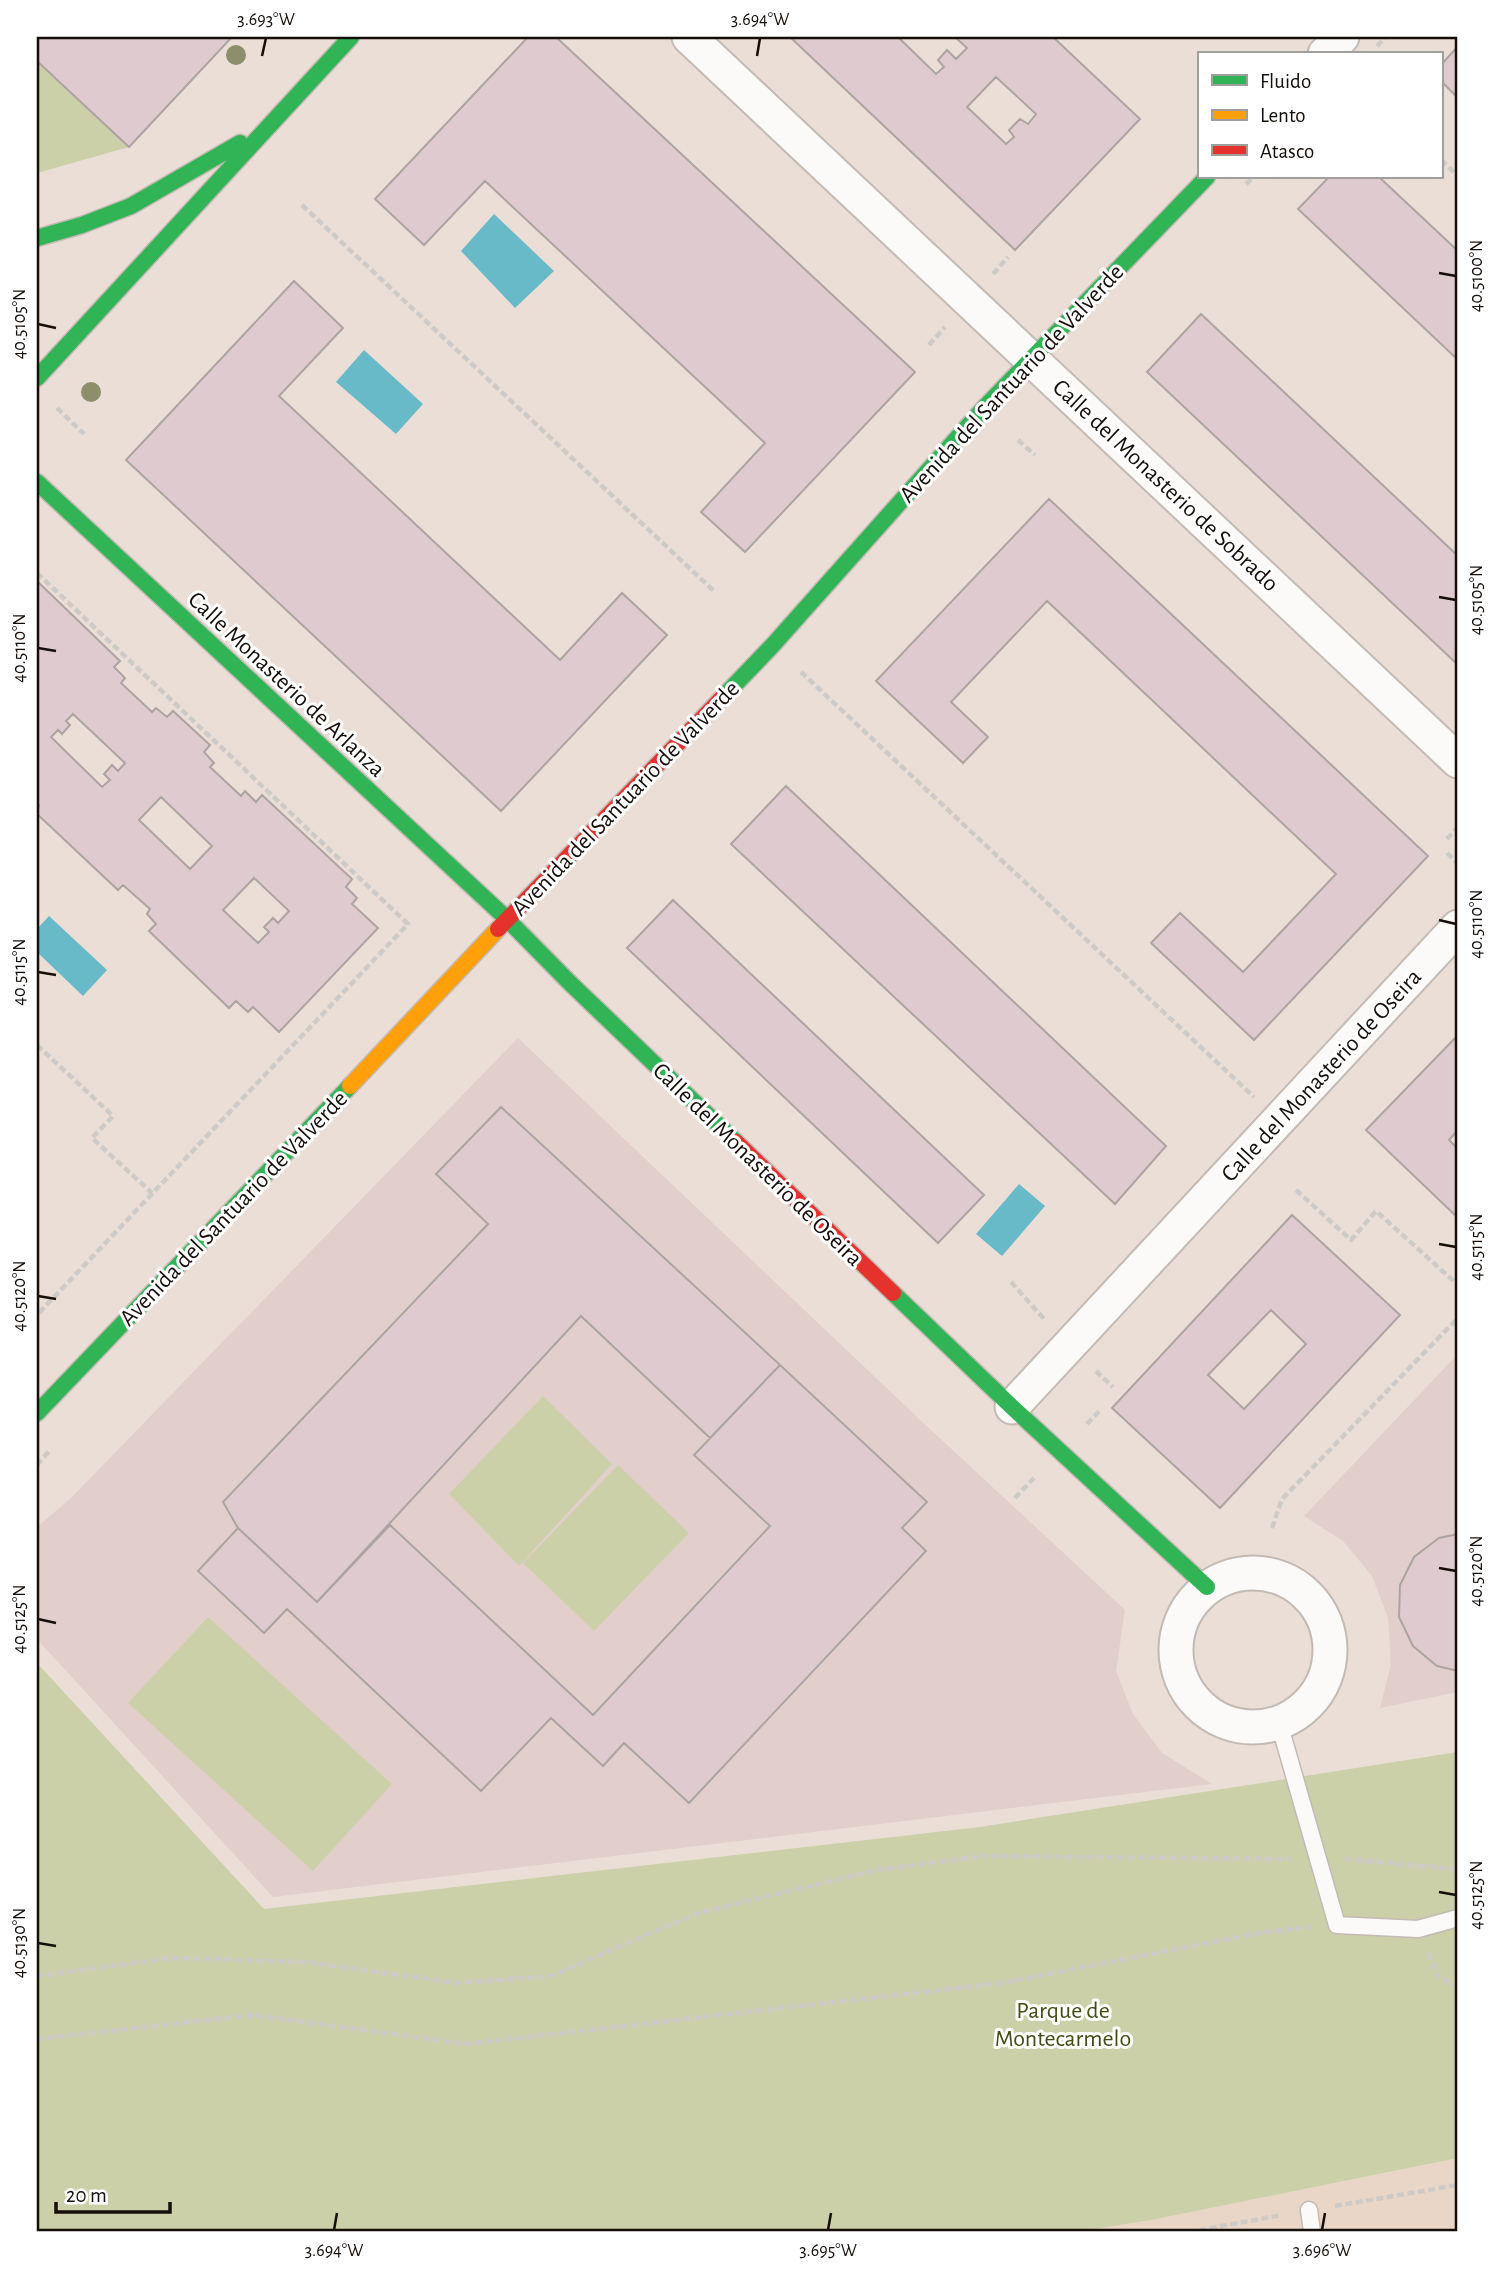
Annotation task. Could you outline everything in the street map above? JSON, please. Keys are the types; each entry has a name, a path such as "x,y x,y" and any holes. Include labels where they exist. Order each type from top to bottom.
{"street":[{"path":"37,378 351,37"},
{"name":"Calle del Monasterio de Sobrado","path":"689,37 1458,761"},
{"path":"1327,52 1342,37"},
{"path":"37,238 82,225 131,206 272,124"},
{"name":"Avenida del Santuario de Valverde","path":"37,1413 507,919 772,646 983,409 1206,178"},
{"name":"Calle Monasterio de Arlanza","path":"37,482 507,919"},
{"name":"Calle del Monasterio de Oseira","path":"507,919 570,983 1012,1407 1207,1587"},
{"name":"Calle del Monasterio de Oseira","path":"1012,1407 1458,927"},
{"path":"1231,1575 1283,1578 1305,1592 1321,1614 1329,1639 1329,1665 1320,1690 1302,1710 1279,1723 1255,1727 1231,1724 1209,1713 1191,1696 1179,1675 1175,1650 1179,1627 1190,1605 1207,1587 1231,1575"}],"lane":[{"path":"1279,1723 1337,1925 1418,1929 1458,1918"},
{"path":"1309,2210 1312,2232"}],"path":[{"path":"1442,161 1458,176"},
{"path":"302,205 715,592"},
{"path":"1018,440 1035,455"},
{"path":"37,573 408,924 37,1315"},
{"path":"772,646 1279,1120"},
{"path":"1447,839 1458,827"},
{"path":"1447,853 1458,864"},
{"path":"37,1045 113,1116 92,1138 152,1193"},
{"path":"1296,1190 1351,1240 1376,1211 1458,1285"},
{"path":"1272,1528 1282,1499 1458,1318"},
{"path":"37,1976 172,1958 306,1962 456,1983 551,1976 698,1913 877,1870 983,1856 1345,1859 1455,1869 1458,1866"},
{"path":"37,2039 253,2015 466,2044 1002,1983 1265,1931 1337,1925"},
{"path":"1439,1978 1458,1986"}],"shaded area":[{"path":"518,1038 916,1416 1125,1610 1116,1671 1133,1714 1162,1753 1212,1784 273,1897 37,1639 37,1527 71,1498"},
{"path":"1458,1354 1458,1692 1380,1708 1391,1664 1388,1618 1372,1576 1343,1541 1304,1516"},
{"path":"1458,2158 1458,2232 1076,2232 1151,2220"}],"green space":[{"path":"37,61 129,147 37,173"},
{"path":"543,1396 612,1464 519,1566 449,1494"},
{"path":"618,1465 689,1533 594,1631 523,1563"},
{"path":"208,1617 392,1784 313,1871 128,1703"},
{"name":"Parque de Montecarmelo","path":"37,1663 264,1909 980,1827 1458,1752 1458,2158 1151,2220 1076,2232 37,2232"}],"water":[{"path":"494,214 554,271 515,308 461,251"},
{"path":"364,350 423,404 396,434 336,382"},
{"path":"49,916 107,970 83,996 37,952 37,929"},
{"path":"1019,1184 1045,1206 1002,1256 976,1234"}],"building":[{"path":"39,37 232,37 129,147 37,61"},
{"path":"528,37 556,37 915,372 745,552 701,512 765,443 485,181 424,245 375,199"},
{"path":"790,37 898,37 936,74 944,67 938,60 947,50 956,59 967,48 955,37 1053,37 1140,119 1015,250","holes":["996,77 1036,114 1028,124 1020,119 1009,130 1014,137 1006,144 967,107"]},
{"path":"1458,46 1458,98 1442,82 1442,64"},
{"path":"1328,178 1380,178 1458,251 1458,360 1298,209"},
{"path":"294,281 343,328 279,396 560,660 622,593 667,635 501,811 126,460"},
{"path":"1201,314 1458,556 1458,665 1147,372"},
{"path":"1049,499 1428,856 1254,1040 1151,943 1180,913 1243,972 1336,874 1047,601 951,702 988,737 963,763 876,681"},
{"path":"37,581 120,661 114,667 125,678 121,683 152,712 156,708 167,717 173,711 210,745 204,752 214,763 210,767 241,796 245,791 256,802 262,795 352,879 346,887 357,898 352,904 378,928 279,1032 253,1007 248,1012 236,1001 229,1008 149,931 156,924 147,914 150,909 123,885 118,890 37,814","holes":["73,714 125,763 118,771 112,765 104,774 110,780 102,787 51,737 58,730 62,734 70,725 66,721","161,797 212,846 190,869 139,820","254,878 289,911 278,923 273,918 264,927 269,932 258,943 223,910"]},
{"path":"786,786 1166,1146 1115,1204 731,844"},
{"path":"673,900 984,1195 938,1243 627,948"},
{"path":"1458,1035 1458,1130 1449,1140 1458,1149 1458,1218 1366,1130"},
{"path":"501,1107 780,1365 710,1438 581,1316 317,1602 238,1528 223,1502 488,1224 436,1174"},
{"path":"1292,1215 1400,1315 1220,1508 1112,1408","holes":["1271,1310 1306,1344 1244,1409 1208,1375"]},
{"path":"780,1365 927,1502 902,1528 926,1551 689,1803 624,1743 603,1766 551,1718 481,1791 287,1609 264,1633 198,1571 238,1528 317,1602 390,1525 593,1715 770,1526 694,1455"},
{"path":"1458,1534 1458,1671 1437,1666 1413,1646 1399,1617 1400,1585 1414,1557 1439,1538"}],"traffic: fast":[{"path":"37,378 351,37"},
{"path":"37,238 82,225 131,206 240,143"},
{"path":"724,696 772,646 983,409 1206,178"},
{"path":"37,482 507,919 736,1142"},
{"path":"37,1413 350,1086"},
{"path":"893,1293 1207,1587"}],"traffic: slow":[{"path":"350,1086 498,929"}],"traffic: jam":[{"path":"498,929 724,696"},
{"path":"736,1142 893,1293"}]}
